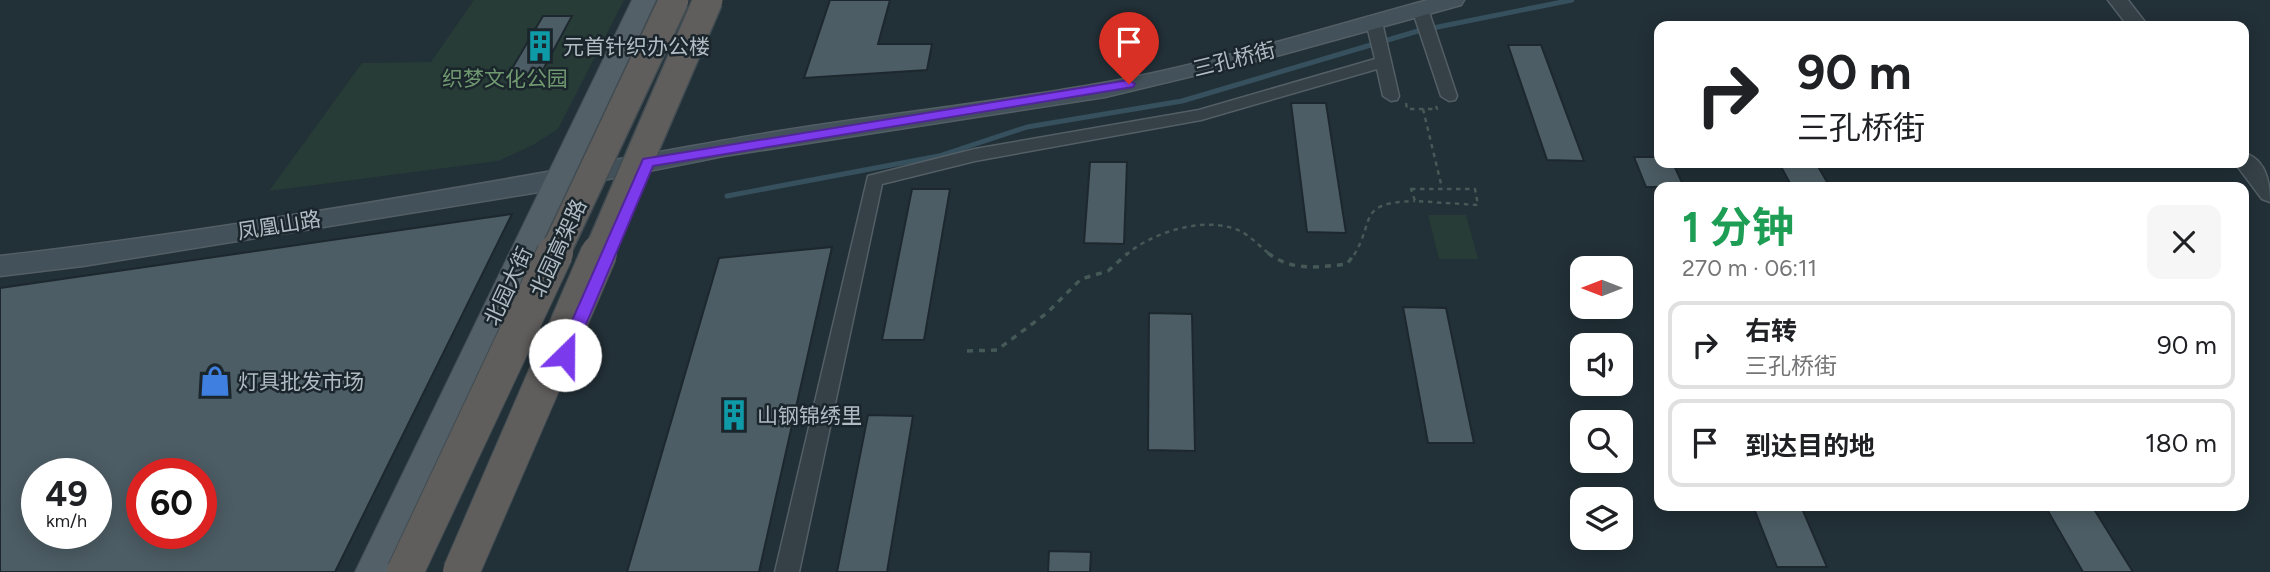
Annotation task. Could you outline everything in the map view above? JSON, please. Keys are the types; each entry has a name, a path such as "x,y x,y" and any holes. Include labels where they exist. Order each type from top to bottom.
{"highway":[{"name":"北园高架路","path":"405,572 674,0"},
{"name":"北园高架路","path":"461,572 711,0"}],"main road":[{"name":"北园大街","path":"374,572 644,0"},
{"path":"473,572 648,162 711,0"},
{"name":"三孔桥街","path":"558,180 648,162 1105,90 1379,43 1420,9 1453,0"},
{"name":"凤凰山路","path":"0,266 83,256 558,180"}],"street":[{"path":"2118,0 2134,21"},
{"path":"1420,9 1449,96"},
{"path":"787,572 874,180 975,155 1201,115 1379,43 1391,96"},
{"path":"2249,167 2270,194"}],"path":[{"path":"1407,109 1437,109"},
{"path":"1423,109 1442,188"},
{"path":"967,351 997,350 1047,313 1081,279 1108,271 1135,247 1167,233 1205,225 1240,230 1278,261 1307,268 1348,264 1360,251 1369,216 1380,205 1394,200 1415,202 1478,205 1475,188 1411,188 1415,202"}],"green space":[{"name":"织梦文化公园","path":"474,0 624,0 558,129 533,145 498,161 269,191 362,63 431,62"},
{"path":"1428,215 1466,215 1478,259 1439,259"}],"building":[{"path":"830,0 890,0 878,44 932,44 927,70 804,78"},
{"name":"元首针织办公楼","path":"543,16 572,16 539,77 507,77"},
{"path":"1508,45 1541,45 1584,161 1547,160"},
{"path":"1291,103 1326,103 1346,233 1307,232"},
{"path":"1634,157 1654,157 1654,168 1675,168 1682,182 1654,182 1654,187 1646,187"},
{"path":"1090,162 1127,162 1124,244 1084,243"},
{"path":"1782,168 1819,168 1827,182 1789,182"},
{"path":"912,189 950,189 924,340 882,340"},
{"name":"灯具批发市场","path":"512,214 335,572 0,572 0,288"},
{"name":"山钢锦绣里","path":"832,247 759,572 627,572 719,258"},
{"path":"1403,307 1446,308 1474,443 1428,443"},
{"path":"1149,313 1192,314 1195,451 1148,450"},
{"path":"868,415 913,416 887,572 837,572"},
{"path":"1755,511 1803,511 1827,567 1777,567"},
{"path":"2048,511 2095,511 2133,572 2083,572"},
{"path":"1049,551 1091,552 1090,572 1048,572"}],"waterway":[{"path":"727,196 939,156 1027,127 1182,101 1418,31 1572,0"}],"place":[{"name":"元首针织办公楼","path":"540,46"},
{"name":"灯具批发市场","path":"215,381"},
{"name":"山钢锦绣里","path":"734,415"}],"route":[{"path":"565,355 648,162 1129,84"}]}
